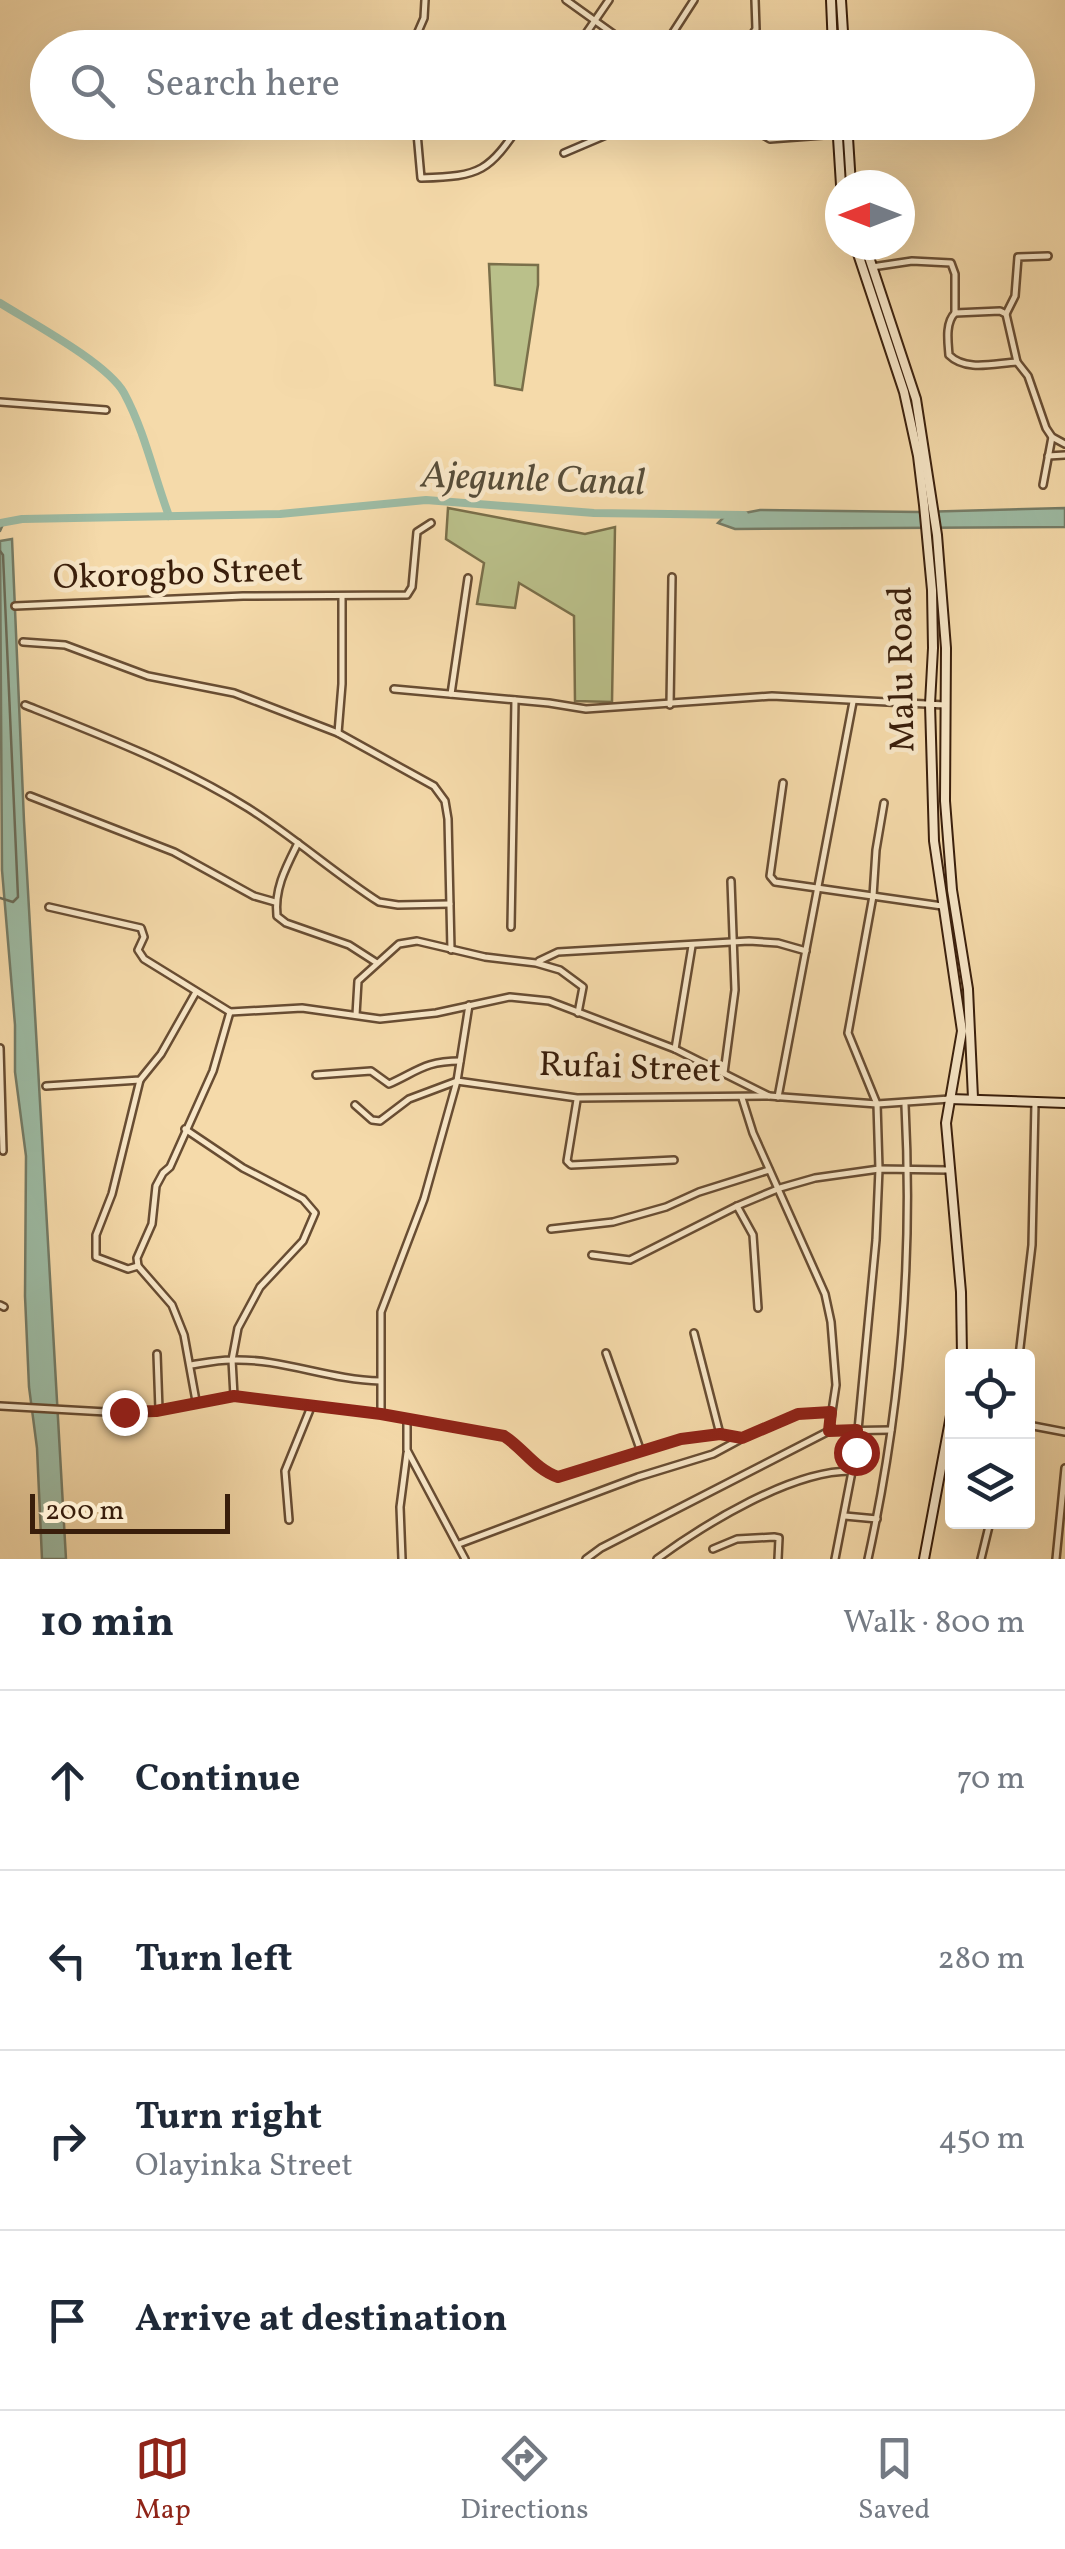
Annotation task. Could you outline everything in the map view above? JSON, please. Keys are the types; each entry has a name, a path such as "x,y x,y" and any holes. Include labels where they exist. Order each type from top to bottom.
{"main road":[{"path":"831,0 833,30"},
{"path":"841,0 843,30"},
{"path":"838,140 840,170"},
{"path":"848,140 849,170"},
{"name":"Malu Road","path":"860,260 904,392 937,534 946,648 945,801 952,890 968,989 973,1098"},
{"name":"Malu Road","path":"870,260 916,399 928,504 934,826 962,1030 946,1123 962,1349"},
{"path":"874,306 884,301"},
{"path":"940,890 952,890"},
{"path":"952,1086 962,1089 972,1084"},
{"path":"949,1102 973,1098 1065,1103"},
{"path":"924,1559 949,1439"}],"street":[{"path":"419,30 425,0"},
{"path":"566,0 609,30"},
{"path":"589,30 610,0"},
{"path":"674,30 694,0"},
{"path":"755,0 755,30"},
{"path":"418,140 421,178 481,171 510,140"},
{"path":"564,154 595,140"},
{"path":"1043,485 1052,437 1028,376 1017,362 1006,314 1015,296 1018,257 1048,256"},
{"path":"872,267 912,261 952,263 954,314 949,319 949,355 964,365 1017,362"},
{"path":"954,314 1006,314"},
{"path":"0,402 106,410"},
{"path":"1052,437 1065,444"},
{"path":"1048,456 1065,455"},
{"name":"Okorogbo Street","path":"15,606 225,596 407,596 411,593 416,536 431,523"},
{"path":"670,705 672,577"},
{"path":"451,694 468,578"},
{"path":"338,733 342,596"},
{"path":"23,642 65,645 148,676 234,693 338,733 434,786 445,801 451,950"},
{"path":"394,688 586,709 772,696 945,705"},
{"path":"511,927 515,699"},
{"path":"778,1096 853,701"},
{"path":"25,705 162,763 244,805 380,902 450,904"},
{"path":"783,783 770,876 781,884 942,906"},
{"path":"30,796 174,852 254,896 276,902"},
{"path":"835,1559 857,1430 879,1169 877,1104 848,1033 874,896 884,804"},
{"path":"298,843 281,877 276,902 281,920 340,941 377,963"},
{"path":"724,1074 735,990 731,881"},
{"path":"49,907 141,928 144,937 140,955 230,1012 302,1008 404,1018 492,998 526,997 548,1001 674,1048 769,1096"},
{"path":"356,1015 357,985 377,963 406,942 417,941 560,970 585,991 578,1013"},
{"path":"536,963 558,952 763,941 806,951"},
{"path":"674,1048 692,946"},
{"path":"138,1266 128,1269 96,1257 96,1234 112,1194 140,1080 162,1054 196,992"},
{"path":"381,1414 382,1312 424,1198 457,1081 469,1005"},
{"path":"196,1401 184,1335 172,1305 138,1266 137,1258 152,1224 156,1186 170,1167 213,1071 230,1012"},
{"path":"0,1048 3,1151"},
{"path":"316,1074 371,1070 389,1084 413,1068 460,1061"},
{"path":"46,1086 140,1080"},
{"path":"355,1104 372,1120 380,1121 408,1099 457,1081"},
{"name":"Rufai Street","path":"457,1081 577,1098 778,1096 877,1104 949,1102"},
{"path":"577,1098 567,1161 571,1166 674,1160"},
{"path":"742,1098 752,1133 780,1188 828,1308 836,1385 829,1431"},
{"path":"1020,1349 1033,1230 1035,1103"},
{"path":"868,1559 891,1430 906,1308 905,1104"},
{"path":"185,1129 242,1168 304,1199 316,1213 303,1241 260,1288 238,1328 232,1360 234,1396"},
{"path":"592,1255 630,1260 737,1206 814,1178 879,1169 948,1170"},
{"path":"551,1230 614,1222 666,1208 699,1192 770,1170"},
{"path":"737,1206 753,1235 758,1308"},
{"path":"694,1333 720,1434"},
{"path":"157,1354 158,1411"},
{"path":"606,1354 641,1450"},
{"path":"191,1365 232,1360 268,1363 347,1380 380,1381"},
{"path":"0,1406 158,1411 234,1396 381,1414 504,1436 518,1444 546,1473 568,1476 681,1439 720,1434 742,1438"},
{"path":"289,1520 285,1472 311,1407"},
{"path":"458,1544 638,1477 713,1454 798,1414 831,1412"},
{"path":"402,1559 400,1507 407,1420"},
{"path":"1035,1426 1065,1432"},
{"path":"590,1558 601,1548 829,1431 891,1430"},
{"path":"407,1450 465,1559"},
{"path":"1056,1559 1065,1468"},
{"path":"657,1559 743,1505 818,1474 852,1471"},
{"path":"845,1516 877,1519"},
{"path":"981,1559 988,1529"},
{"path":"713,1549 737,1539 774,1537 779,1538 778,1559"}],"green space":[{"path":"489,264 538,265 522,390 495,385"},
{"path":"448,508 585,534 615,527 612,702 575,701 574,616 519,583 515,608 477,604 484,563 446,539"}],"water":[{"path":"1065,508 1065,527 735,529 718,523 724,517 760,510 919,512"},
{"path":"12,539 66,1559 42,1559 37,1448 29,1387 26,1156 15,1072 15,1025 2,870 0,541"}],"waterway":[{"path":"0,303 68,344 115,381 138,423 169,516"},
{"name":"Ajegunle Canal","path":"0,523 22,519 280,514 426,500 594,513 744,515"},
{"name":"Ajegunle Canal","path":"0,531 4,522"}],"route":[{"path":"124,1412 156,1411 234,1396 381,1414 504,1436 518,1444 546,1473 558,1477 681,1439 720,1434 742,1438 798,1414 831,1412 829,1431 857,1430 856,1452"}]}
